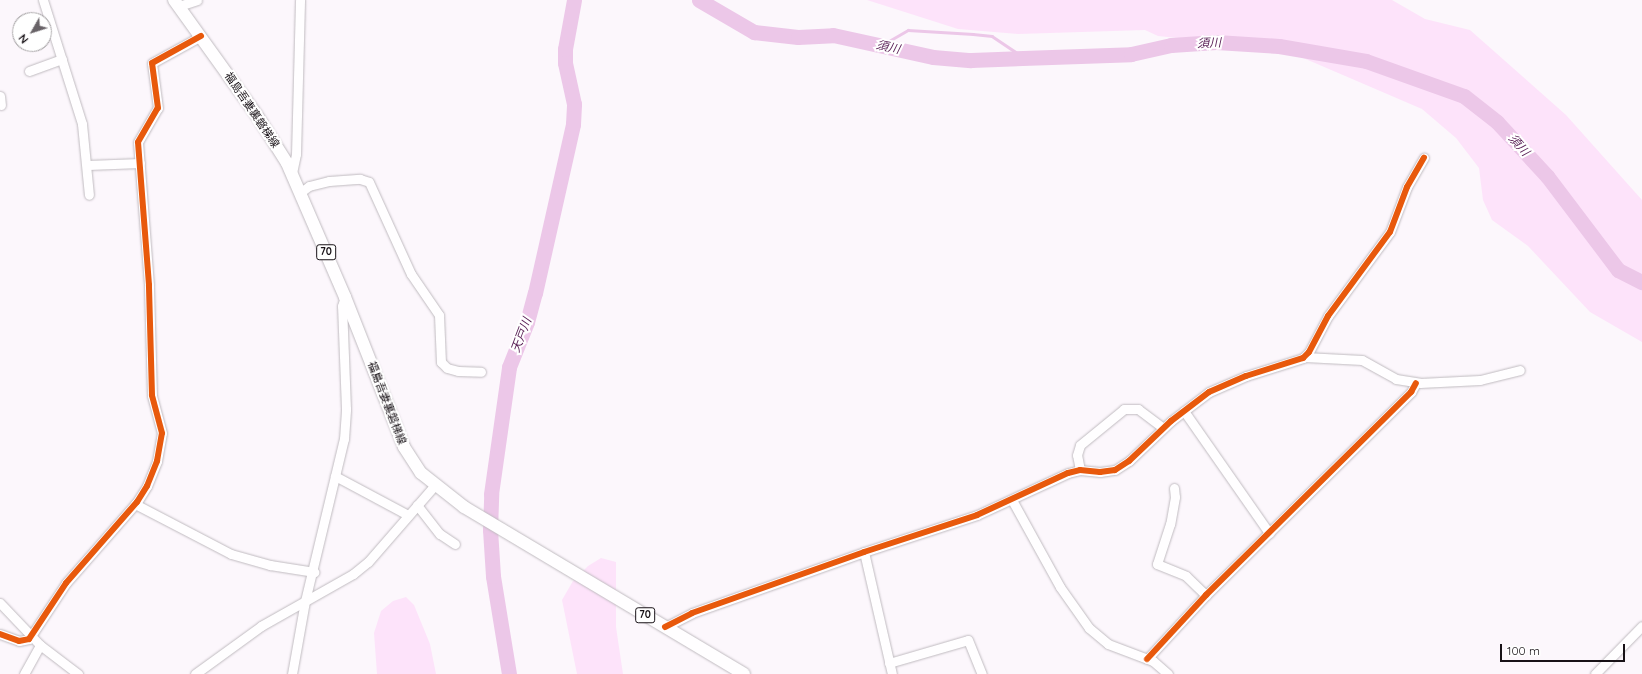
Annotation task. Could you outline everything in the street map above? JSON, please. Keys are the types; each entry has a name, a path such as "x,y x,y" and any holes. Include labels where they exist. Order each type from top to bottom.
{"main road":[{"name":"福島吾妻裏磐梯線","path":"176,3 256,114 292,172 345,297 404,447 416,468 434,486 464,507 547,555 744,674"}],"street":[{"path":"43,0 82,124 88,165 89,195"},
{"path":"176,3 197,0"},
{"path":"292,172 296,154 300,0"},
{"path":"0,634 21,642 30,636 66,582 135,504 149,481 163,437 152,395 149,285 138,142 158,108 152,63 201,36"},
{"path":"29,71 62,59"},
{"path":"1305,357 1328,316 1390,232 1409,182 1424,157"},
{"path":"88,165 140,163"},
{"path":"301,192 329,181 360,179 369,182 411,274 441,320 441,362 447,368 458,371 481,372"},
{"path":"292,674 305,601 314,572 346,422 342,306 345,297"},
{"path":"665,627 692,613 864,552 970,518 1068,473 1080,470 1100,472 1115,470 1129,461 1184,410 1218,387 1305,357 1362,360 1396,379 1416,383 1480,380 1520,370"},
{"path":"1147,659 1206,595 1411,392 1416,383"},
{"path":"1080,470 1077,455 1080,445 1124,409 1138,409 1163,428"},
{"path":"1184,410 1269,533"},
{"path":"335,476 408,515"},
{"path":"195,674 261,626 305,601 331,589 368,562 434,486"},
{"path":"1174,488 1175,497 1170,524 1157,564 1186,576 1206,595"},
{"path":"1012,500 1060,587 1089,628 1108,644 1147,659 1168,674"},
{"path":"135,504 231,554 270,565 314,572"},
{"path":"417,505 440,534 455,544"},
{"path":"864,552 892,674"},
{"path":"0,603 30,636 78,674"},
{"path":"1595,674 1642,626"},
{"path":"889,663 968,640 982,674"},
{"path":"24,674 40,645"}],"shaded area":[{"path":"867,0 1392,0 1425,19 1470,30 1566,115 1642,200 1642,342 1590,312 1528,246 1492,220 1483,200 1479,168 1456,138 1422,109 1280,48 1158,36 1145,30 1018,34 958,29"},
{"path":"601,558 616,562 616,627 623,674 577,674 562,600 573,581 588,566"},
{"path":"406,597 414,605 430,644 436,674 377,674 374,633 381,611 393,601"}],"waterway":[{"name":"天戸川","path":"509,674 493,576 490,530 491,494 509,367 527,322 535,293 573,124 574,104 565,63 565,49 574,0"},
{"name":"須川","path":"699,0 754,32 798,37 833,35 933,57 971,60 1131,54 1171,45 1216,42 1279,46 1366,61 1464,96 1497,122 1547,176 1618,270 1642,282"},
{"path":"882,45 908,30 973,34 992,36 1025,58"}],"cycle path":[{"path":"0,634 19,641 29,639 66,583 137,502 147,486 157,461 162,433 152,395 149,285 138,142 158,108 152,63 201,36"},
{"path":"665,627 692,613 864,552 977,515 1068,473 1080,470 1100,472 1115,470 1129,461 1171,421 1209,392 1246,376 1303,358 1309,352 1328,316 1390,232 1407,187 1424,157"},
{"path":"1147,659 1206,595 1411,392 1416,383"}]}
